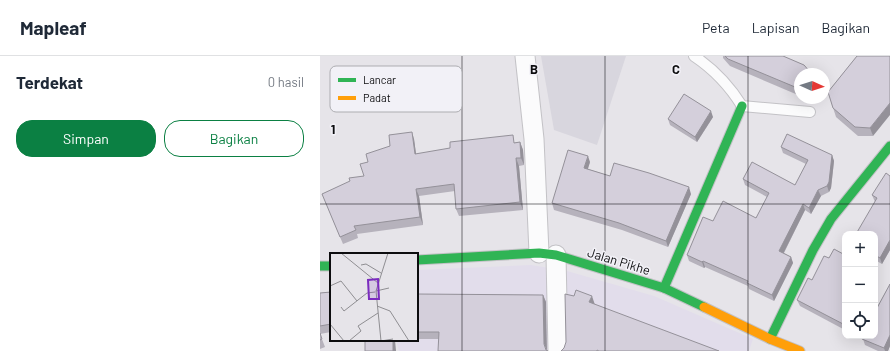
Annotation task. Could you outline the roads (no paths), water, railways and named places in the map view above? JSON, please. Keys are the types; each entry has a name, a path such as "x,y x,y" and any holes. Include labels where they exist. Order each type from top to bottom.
{"main road":[{"path":"664,288 742,106"},
{"path":"770,339 813,250 830,219 890,146"},
{"name":"Jalan Pikhe","path":"418,260 547,254 664,288 770,339 800,351"}],"street":[{"path":"525,56 558,351"}],"lane":[{"path":"694,56 708,65 728,84 742,106 810,112"}]}
